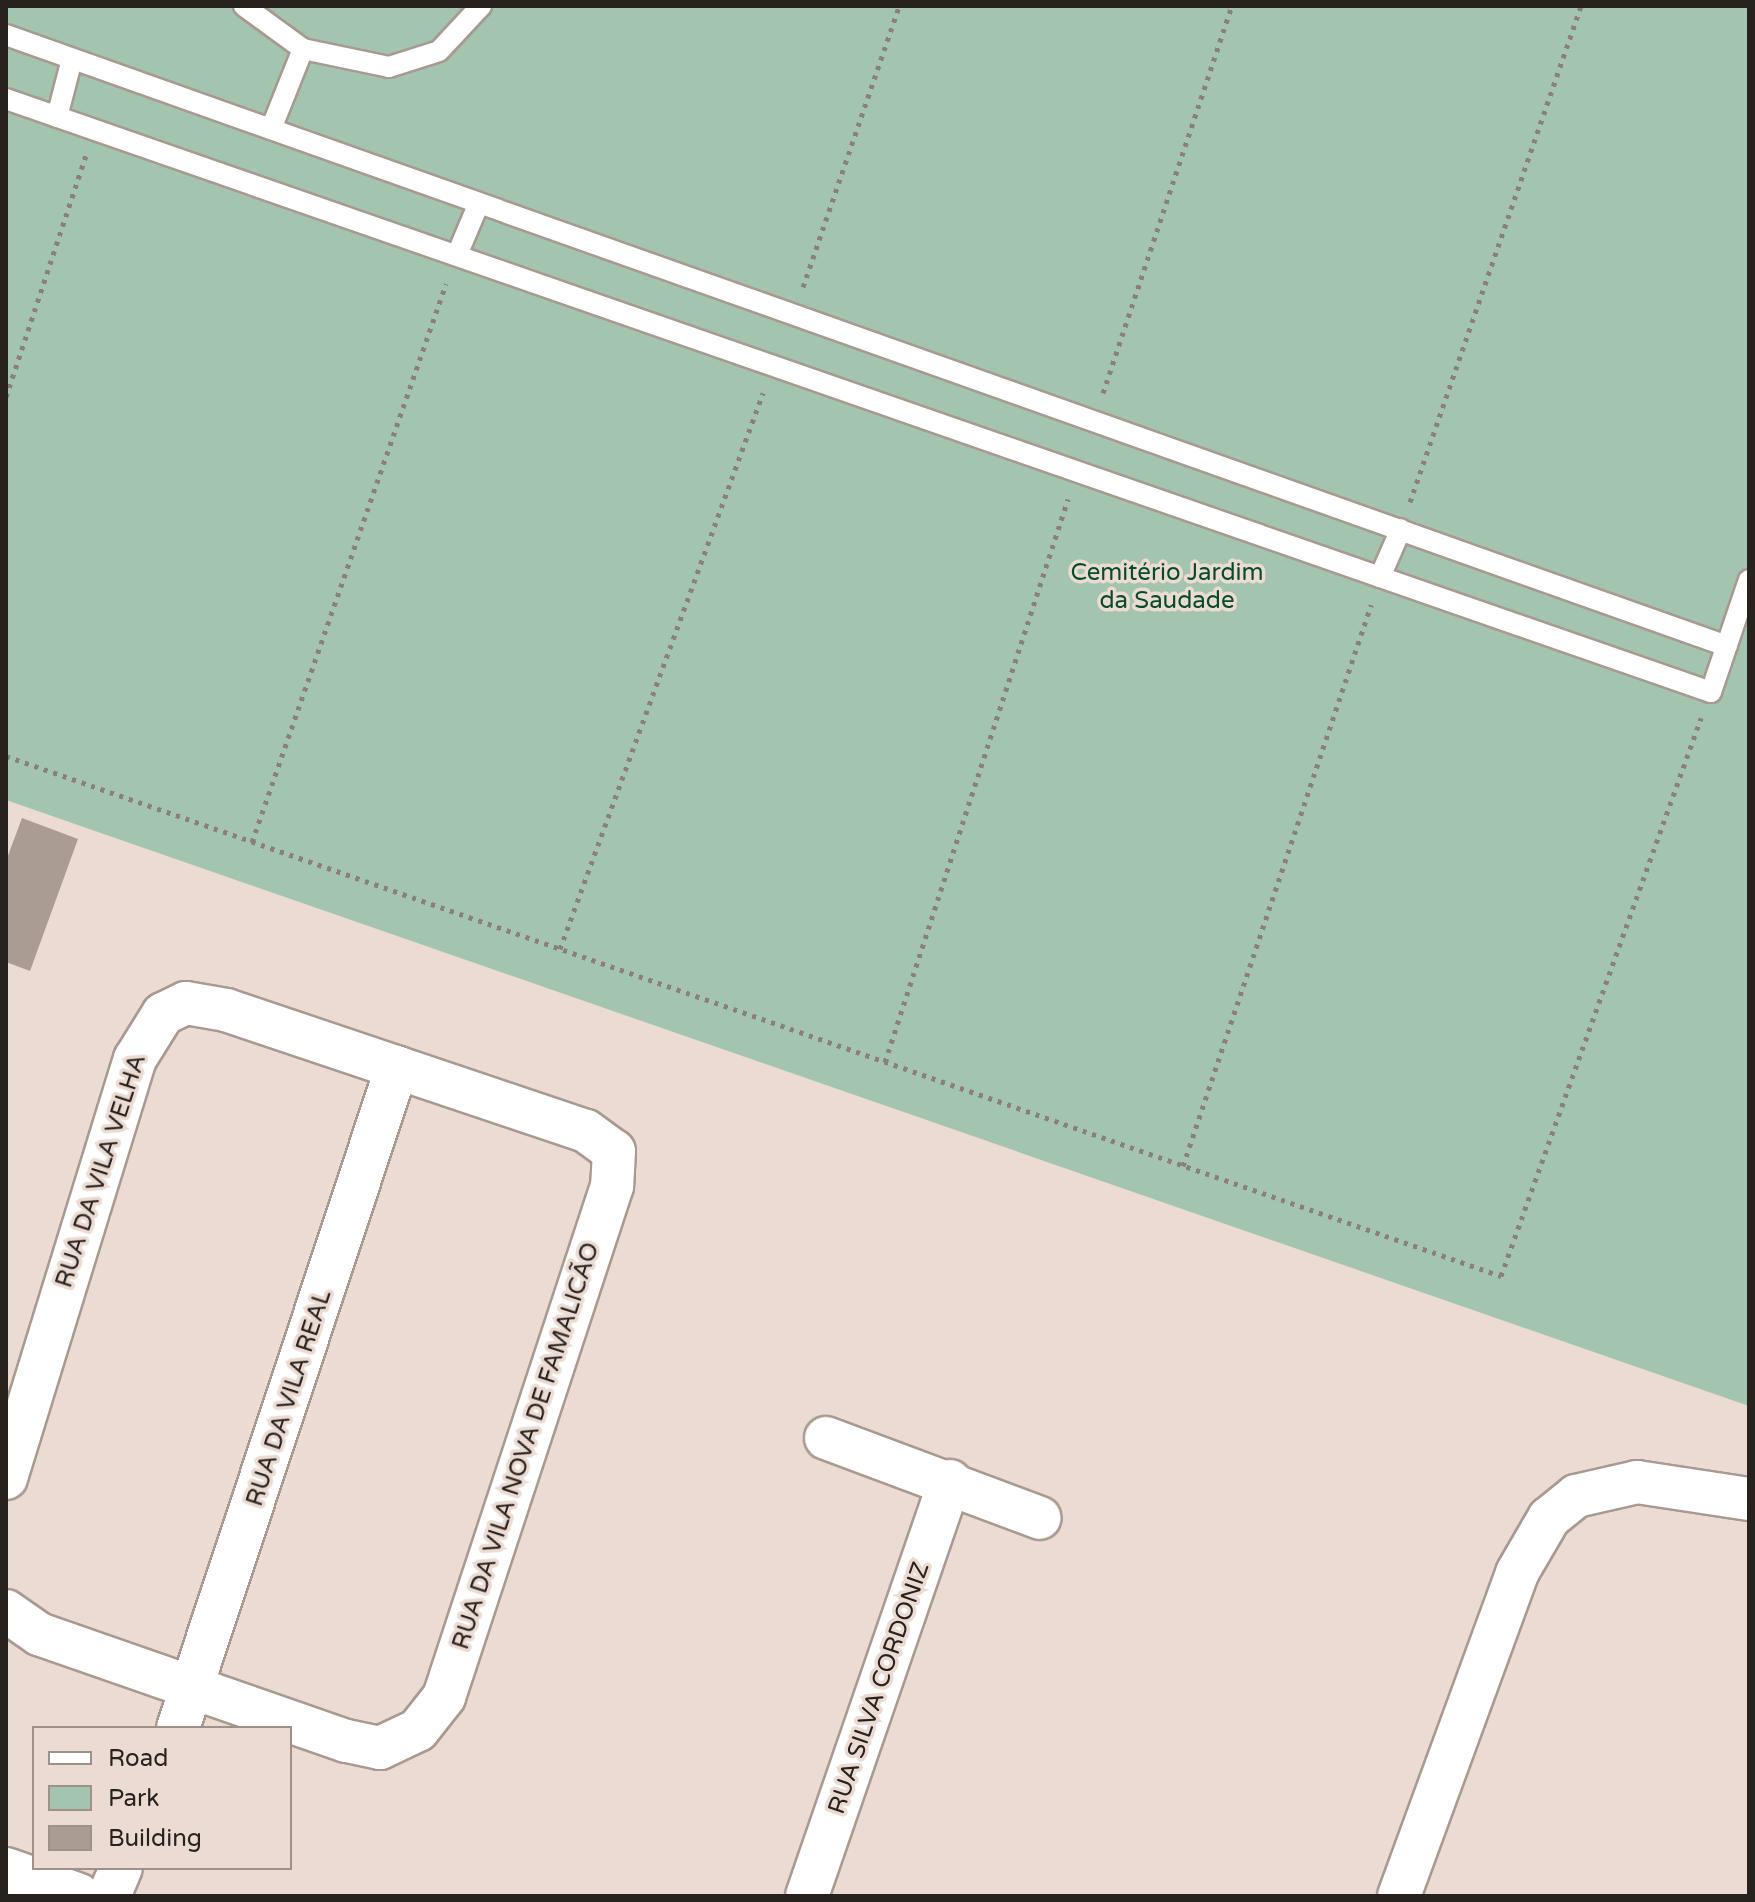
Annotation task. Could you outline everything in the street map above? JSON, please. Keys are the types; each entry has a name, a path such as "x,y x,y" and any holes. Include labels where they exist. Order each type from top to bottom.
{"main road":[{"path":"6,1870 79,1896"}],"street":[{"name":"RUA DA VILA VELHA","path":"6,1478 135,1059 163,1014 186,1003 226,1010 397,1067"},
{"name":"RUA DA VILA REAL","path":"179,1726 397,1067"},
{"name":"RUA DA VILA NOVA DE FAMALICÃO","path":"193,1690 380,1748 418,1730 444,1697 600,1223 616,1163 605,1140 397,1067"},
{"path":"826,1438 950,1481 1040,1518"},
{"name":"RUA SILVA CORDONIZ","path":"807,1896 950,1481"},
{"path":"1399,1896 1496,1626 1549,1518 1576,1496 1637,1482 1749,1499"},
{"path":"6,1611 39,1634 193,1690"},
{"path":"109,1896 120,1870"}],"lane":[{"path":"244,6 303,49 365,65 410,65 454,40 481,6"},
{"path":"6,35 1727,646"},
{"path":"271,129 303,49"},
{"path":"57,117 72,59"},
{"path":"6,99 1711,692 1749,580"},
{"path":"457,255 479,203"},
{"path":"1380,577 1401,529"}],"path":[{"path":"793,315 899,6"},
{"path":"1094,421 1232,6"},
{"path":"1401,529 1581,6"},
{"path":"6,397 94,129"},
{"path":"252,842 457,255"},
{"path":"560,949 773,366"},
{"path":"885,1062 1077,472"},
{"path":"1183,1166 1380,577"},
{"path":"6,756 1501,1276 1711,692"}],"green space":[{"name":"Cemitério Jardim da Saudade","path":"6,6 1749,6 1749,1406 6,800"}],"building":[{"path":"22,818 78,839 30,971 6,962 6,861"}]}
